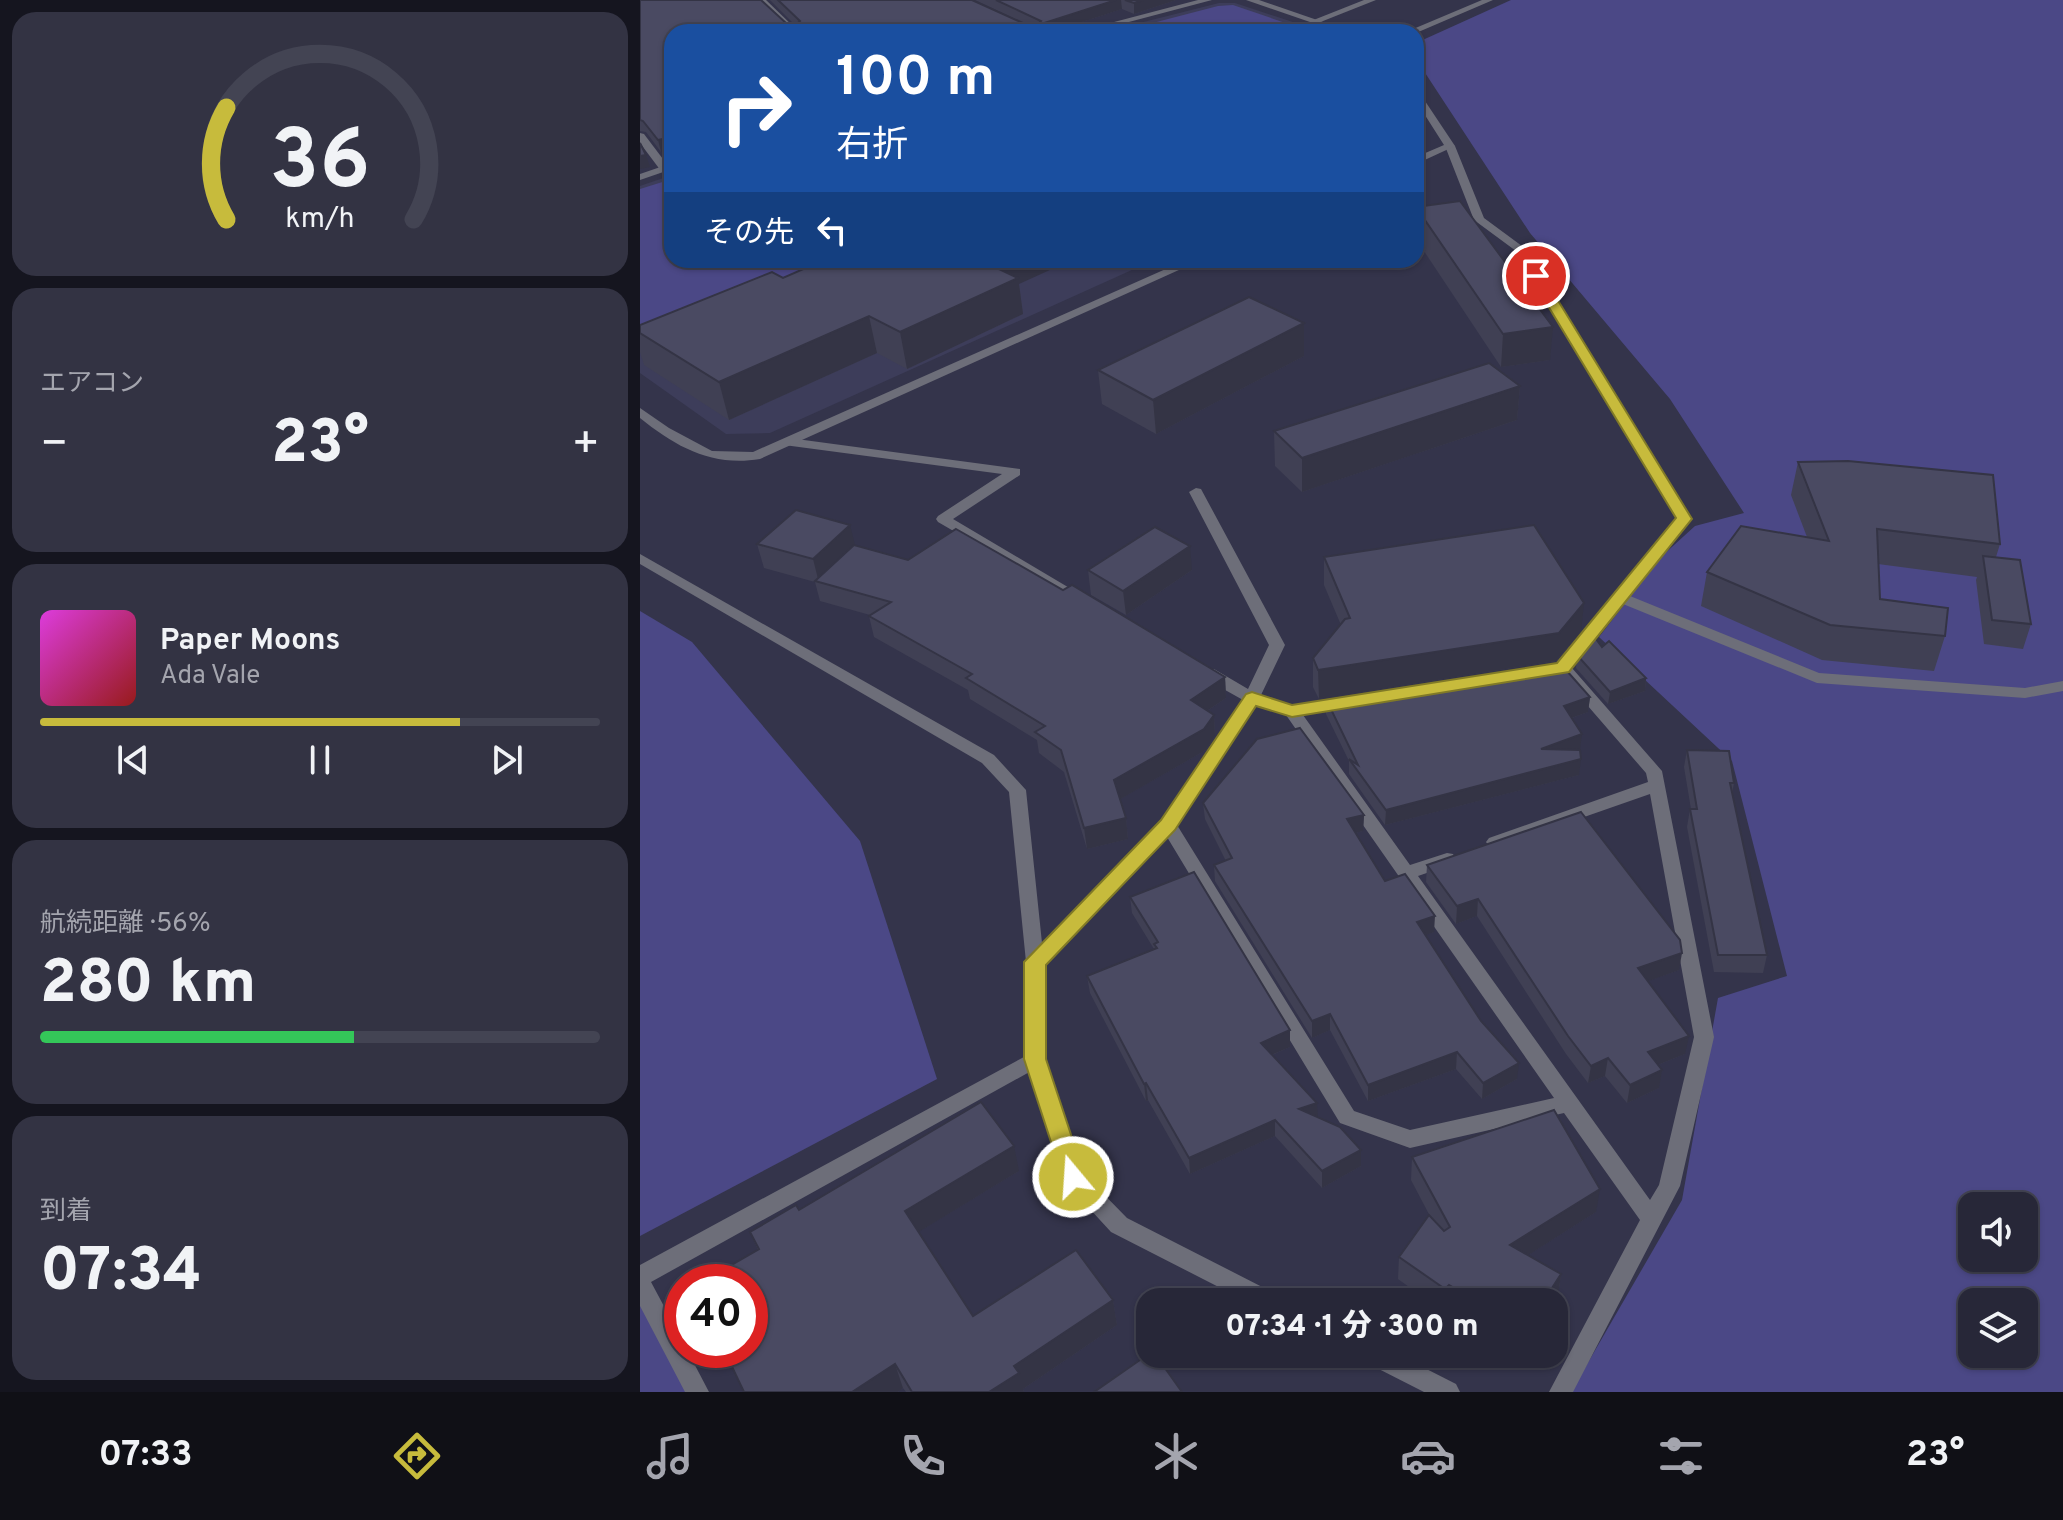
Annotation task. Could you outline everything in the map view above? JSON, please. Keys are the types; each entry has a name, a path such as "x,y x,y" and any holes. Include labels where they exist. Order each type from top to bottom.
{"street":[{"path":"761,0 786,24"},
{"path":"1112,24 1208,0"},
{"path":"1250,0 1324,24"},
{"path":"1315,21 1372,0"},
{"path":"1424,26 1489,0"},
{"path":"1424,106 1450,146 1479,220 1520,249 1684,519 1556,669 1654,771 1704,1037 1669,1186 1561,1392"},
{"path":"640,136 664,163"},
{"path":"1424,157 1450,146"},
{"path":"640,177 664,169"},
{"path":"640,412 664,431 709,455 755,456 1177,268"},
{"path":"789,442 1015,472 943,519 1091,605"},
{"path":"1035,962 1168,825 1252,698 1277,645 1196,492"},
{"path":"640,558 988,759 1017,790 1035,962 1035,1059 1073,1177 1119,1225 1243,1288"},
{"path":"1620,597 1817,678 2025,693 2063,686"},
{"path":"1198,667 1252,698 1292,711 1367,699"},
{"path":"1292,711 1652,1220"},
{"path":"1406,873 1656,785"},
{"path":"1168,825 1347,1117 1410,1139 1569,1103"},
{"path":"640,1276 1035,1059"},
{"path":"640,1284 697,1392"},
{"path":"1401,1368 1448,1392"}],"shaded area":[{"path":"1511,0 2063,0 2063,1392 1571,1392 1682,1200 1718,998 1787,976 1732,761 1599,637 1662,556 1695,526 1744,513 1670,399 1530,233 1424,71 1424,39"},
{"path":"1219,3 1235,3 1299,24 1136,24"},
{"path":"1233,5 1289,24 1149,24"},
{"path":"664,178 664,268 1136,268 770,433 726,434 640,373 640,186"},
{"path":"664,182 664,268 819,268 640,335 640,189"},
{"path":"640,611 692,642 860,841 937,1079 640,1236"},
{"path":"640,1299 664,1338 664,1368 682,1368 697,1392 640,1392"}],"building":[{"path":"640,0 761,0 786,23 797,24 664,24 664,139 658,140 640,120"},
{"path":"778,0 972,0 1025,24 797,24 800,21"},
{"path":"996,0 1116,0 1038,24 1041,21"},
{"path":"1460,201 1553,327 1503,334 1424,219 1424,206"},
{"path":"806,268 1005,268 1001,270 1018,278 900,332 869,316 719,382 640,333 640,325 772,272 783,278"},
{"path":"1249,297 1304,323 1153,400 1098,370"},
{"path":"1489,363 1520,386 1302,458 1274,431"},
{"path":"1848,461 1993,475 2000,544 1877,529 1880,599 1948,608 1945,636 1830,625 1707,572 1741,526 1829,541 1798,462"},
{"path":"796,510 850,525 813,559 757,544"},
{"path":"1534,525 1584,603 1559,633 1318,670 1313,658 1345,619 1350,618 1324,557"},
{"path":"1155,527 1190,546 1123,591 1088,570"},
{"path":"956,529 1063,590 1072,585 1225,677 1191,700 1214,715 1204,729 1114,780 1126,818 1084,828 1061,750 1035,732 1045,726 966,678 972,674 869,616 891,602 815,581 854,545 908,560"},
{"path":"1983,556 2020,560 2031,624 1992,620"},
{"path":"1593,635 1602,647 1609,641 1646,678 1610,692 1577,655"},
{"path":"1559,662 1590,697 1564,706 1582,734 1541,749 1580,750 1581,759 1386,810 1349,759 1358,765 1326,699"},
{"path":"1300,728 1364,815 1347,819 1385,881 1405,874 1435,916 1417,922 1481,1021 1519,1063 1483,1083 1457,1052 1368,1085 1330,1014 1312,1021 1214,865 1232,858 1203,803 1257,739"},
{"path":"1687,750 1729,751 1734,783 1730,783 1767,955 1718,955 1690,809 1697,809"},
{"path":"1581,812 1680,940 1682,953 1638,968 1689,1036 1648,1052 1662,1070 1630,1085 1608,1058 1591,1066 1478,899 1457,906 1427,865"},
{"path":"1194,872 1290,1030 1261,1043 1317,1103 1299,1109 1340,1127 1361,1150 1322,1171 1275,1120 1189,1158 1144,1084 1087,976 1157,948 1154,944 1158,942 1130,897"},
{"path":"981,1102 1014,1146 905,1211 973,1316 1076,1250 1113,1300 1014,1366 1019,1373 989,1392 912,1392 895,1364 852,1392 744,1392 733,1368 768,1368 768,1264 733,1264 759,1249 750,1232 796,1205 799,1210"},
{"path":"1554,1110 1600,1189 1510,1245 1561,1274 1552,1288 1454,1288 1449,1285 1444,1288 1399,1257 1429,1215 1444,1231 1450,1227 1412,1157"},
{"path":"1136,1363 1136,1368 1165,1368 1182,1392 1094,1392"}],"route":[{"path":"1073,1177 1035,1059 1035,962 1168,825 1252,698 1292,711 1563,668 1684,519 1536,276"}]}
